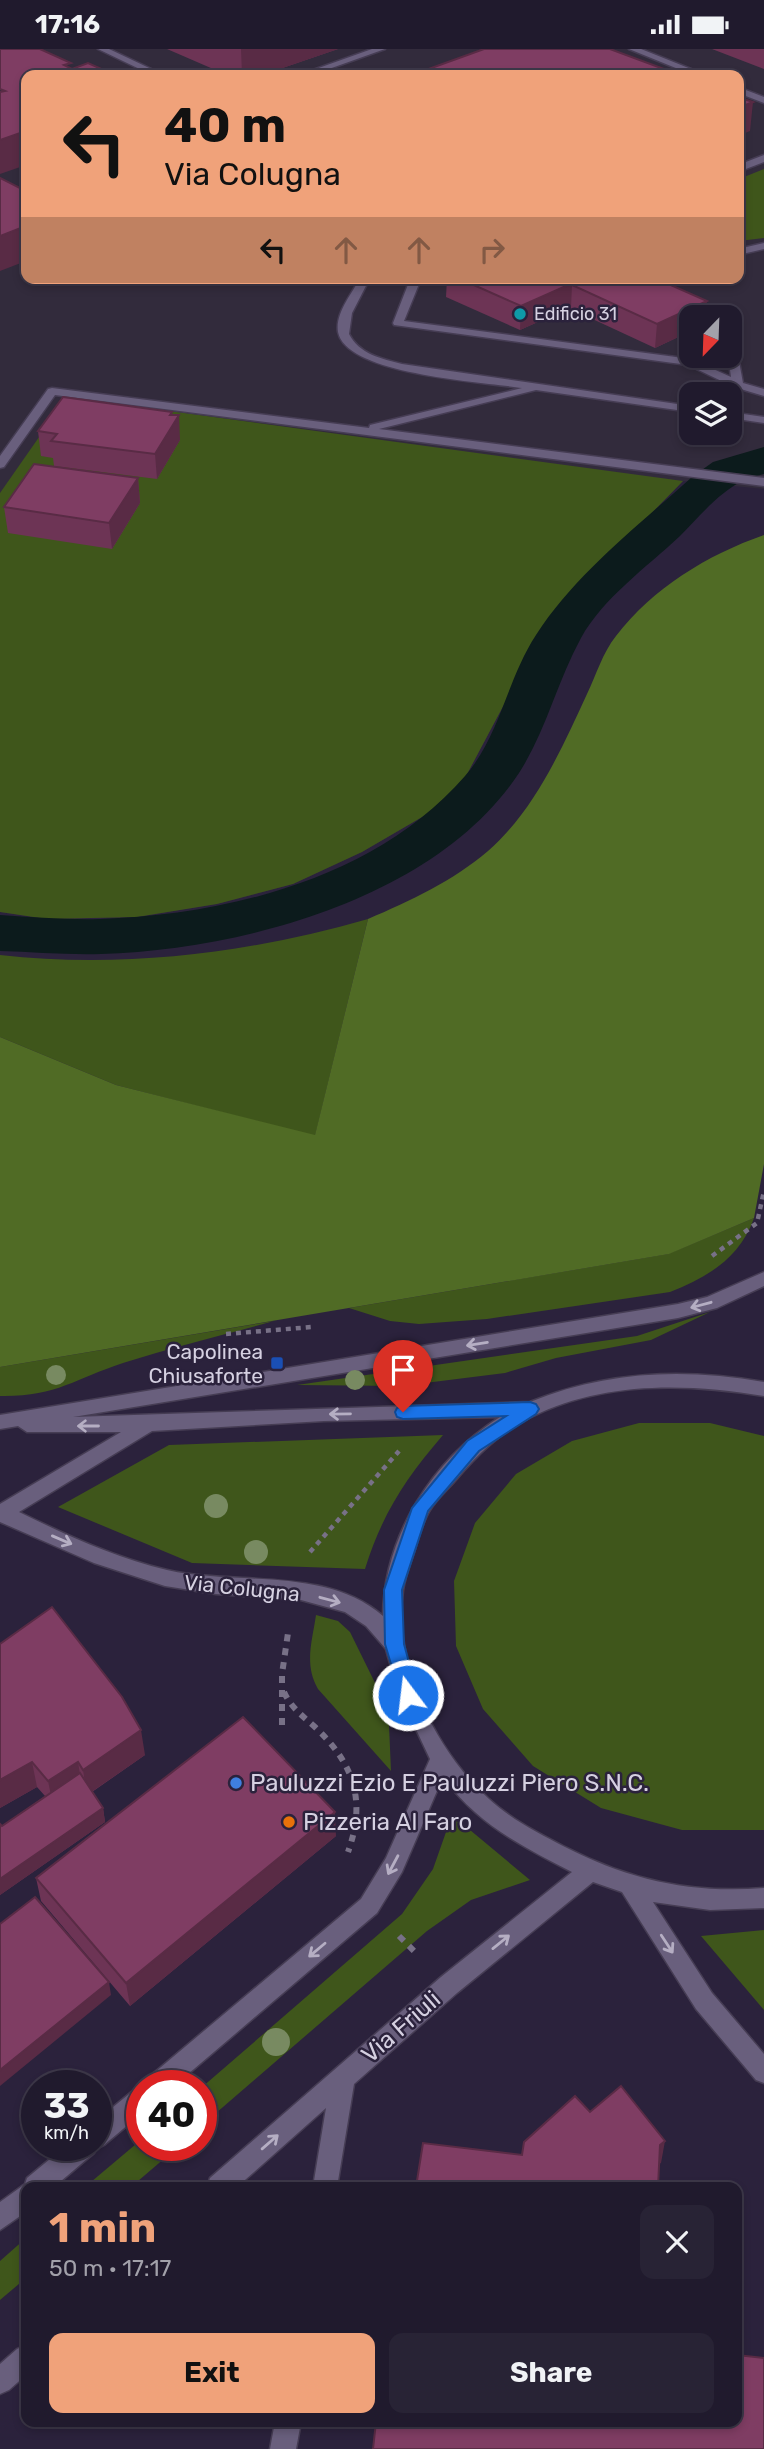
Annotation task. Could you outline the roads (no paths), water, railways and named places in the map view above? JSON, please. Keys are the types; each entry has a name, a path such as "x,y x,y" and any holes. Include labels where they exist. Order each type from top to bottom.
{"street":[{"path":"103,49 148,70"},
{"path":"319,70 381,49"},
{"path":"633,49 688,70"},
{"path":"744,92 764,100"},
{"path":"744,166 764,158"},
{"path":"744,249 762,247"},
{"path":"362,284 343,323 344,337 353,348 371,359 402,367 679,407"},
{"path":"413,284 398,323 691,362 732,382"},
{"path":"673,295 695,305"},
{"path":"742,386 764,393"},
{"path":"364,430 539,387"},
{"path":"0,464 52,391 760,482"},
{"path":"742,416 764,419"},
{"path":"0,1423 678,1311 711,1303 764,1279"},
{"path":"764,1389 686,1378 600,1385 530,1409 473,1446 421,1508 393,1590 394,1644 408,1695 441,1758 470,1792 505,1824 589,1872 630,1886 687,1898 741,1901 764,1898"},
{"name":"Via Colugna","path":"0,1423 148,1425 324,1414 530,1409"},
{"name":"Via Colugna","path":"1,1513 148,1425"},
{"name":"Via Colugna","path":"1,1513 65,1541 165,1578 198,1586 293,1592 337,1600 371,1619 394,1644"},
{"path":"175,2070 369,1906 394,1865 441,1758"},
{"name":"Via Friuli","path":"225,2182 449,1985 589,1872"},
{"path":"630,1886 704,2001 764,2072"},
{"path":"326,2182 342,2079"},
{"path":"112,2123 126,2112"},
{"path":"42,2182 67,2161"},
{"path":"0,2218 21,2200"},
{"path":"0,2381 21,2362"},
{"path":"284,2449 287,2427"}],"waterway":[{"path":"0,933 102,937 216,923 266,912 314,897 362,877 406,853 446,823 482,788 495,771 515,734 548,656 565,626 581,607 607,579 707,486 728,471 764,460"}],"place":[{"name":"Edificio 31","path":"520,314"},
{"name":"Capolinea Chiusaforte","path":"277,1363"},
{"name":"Pauluzzi Ezio E Pauluzzi Piero S.N.C.","path":"236,1783"},
{"name":"Pizzeria Al Faro","path":"289,1822"}]}
